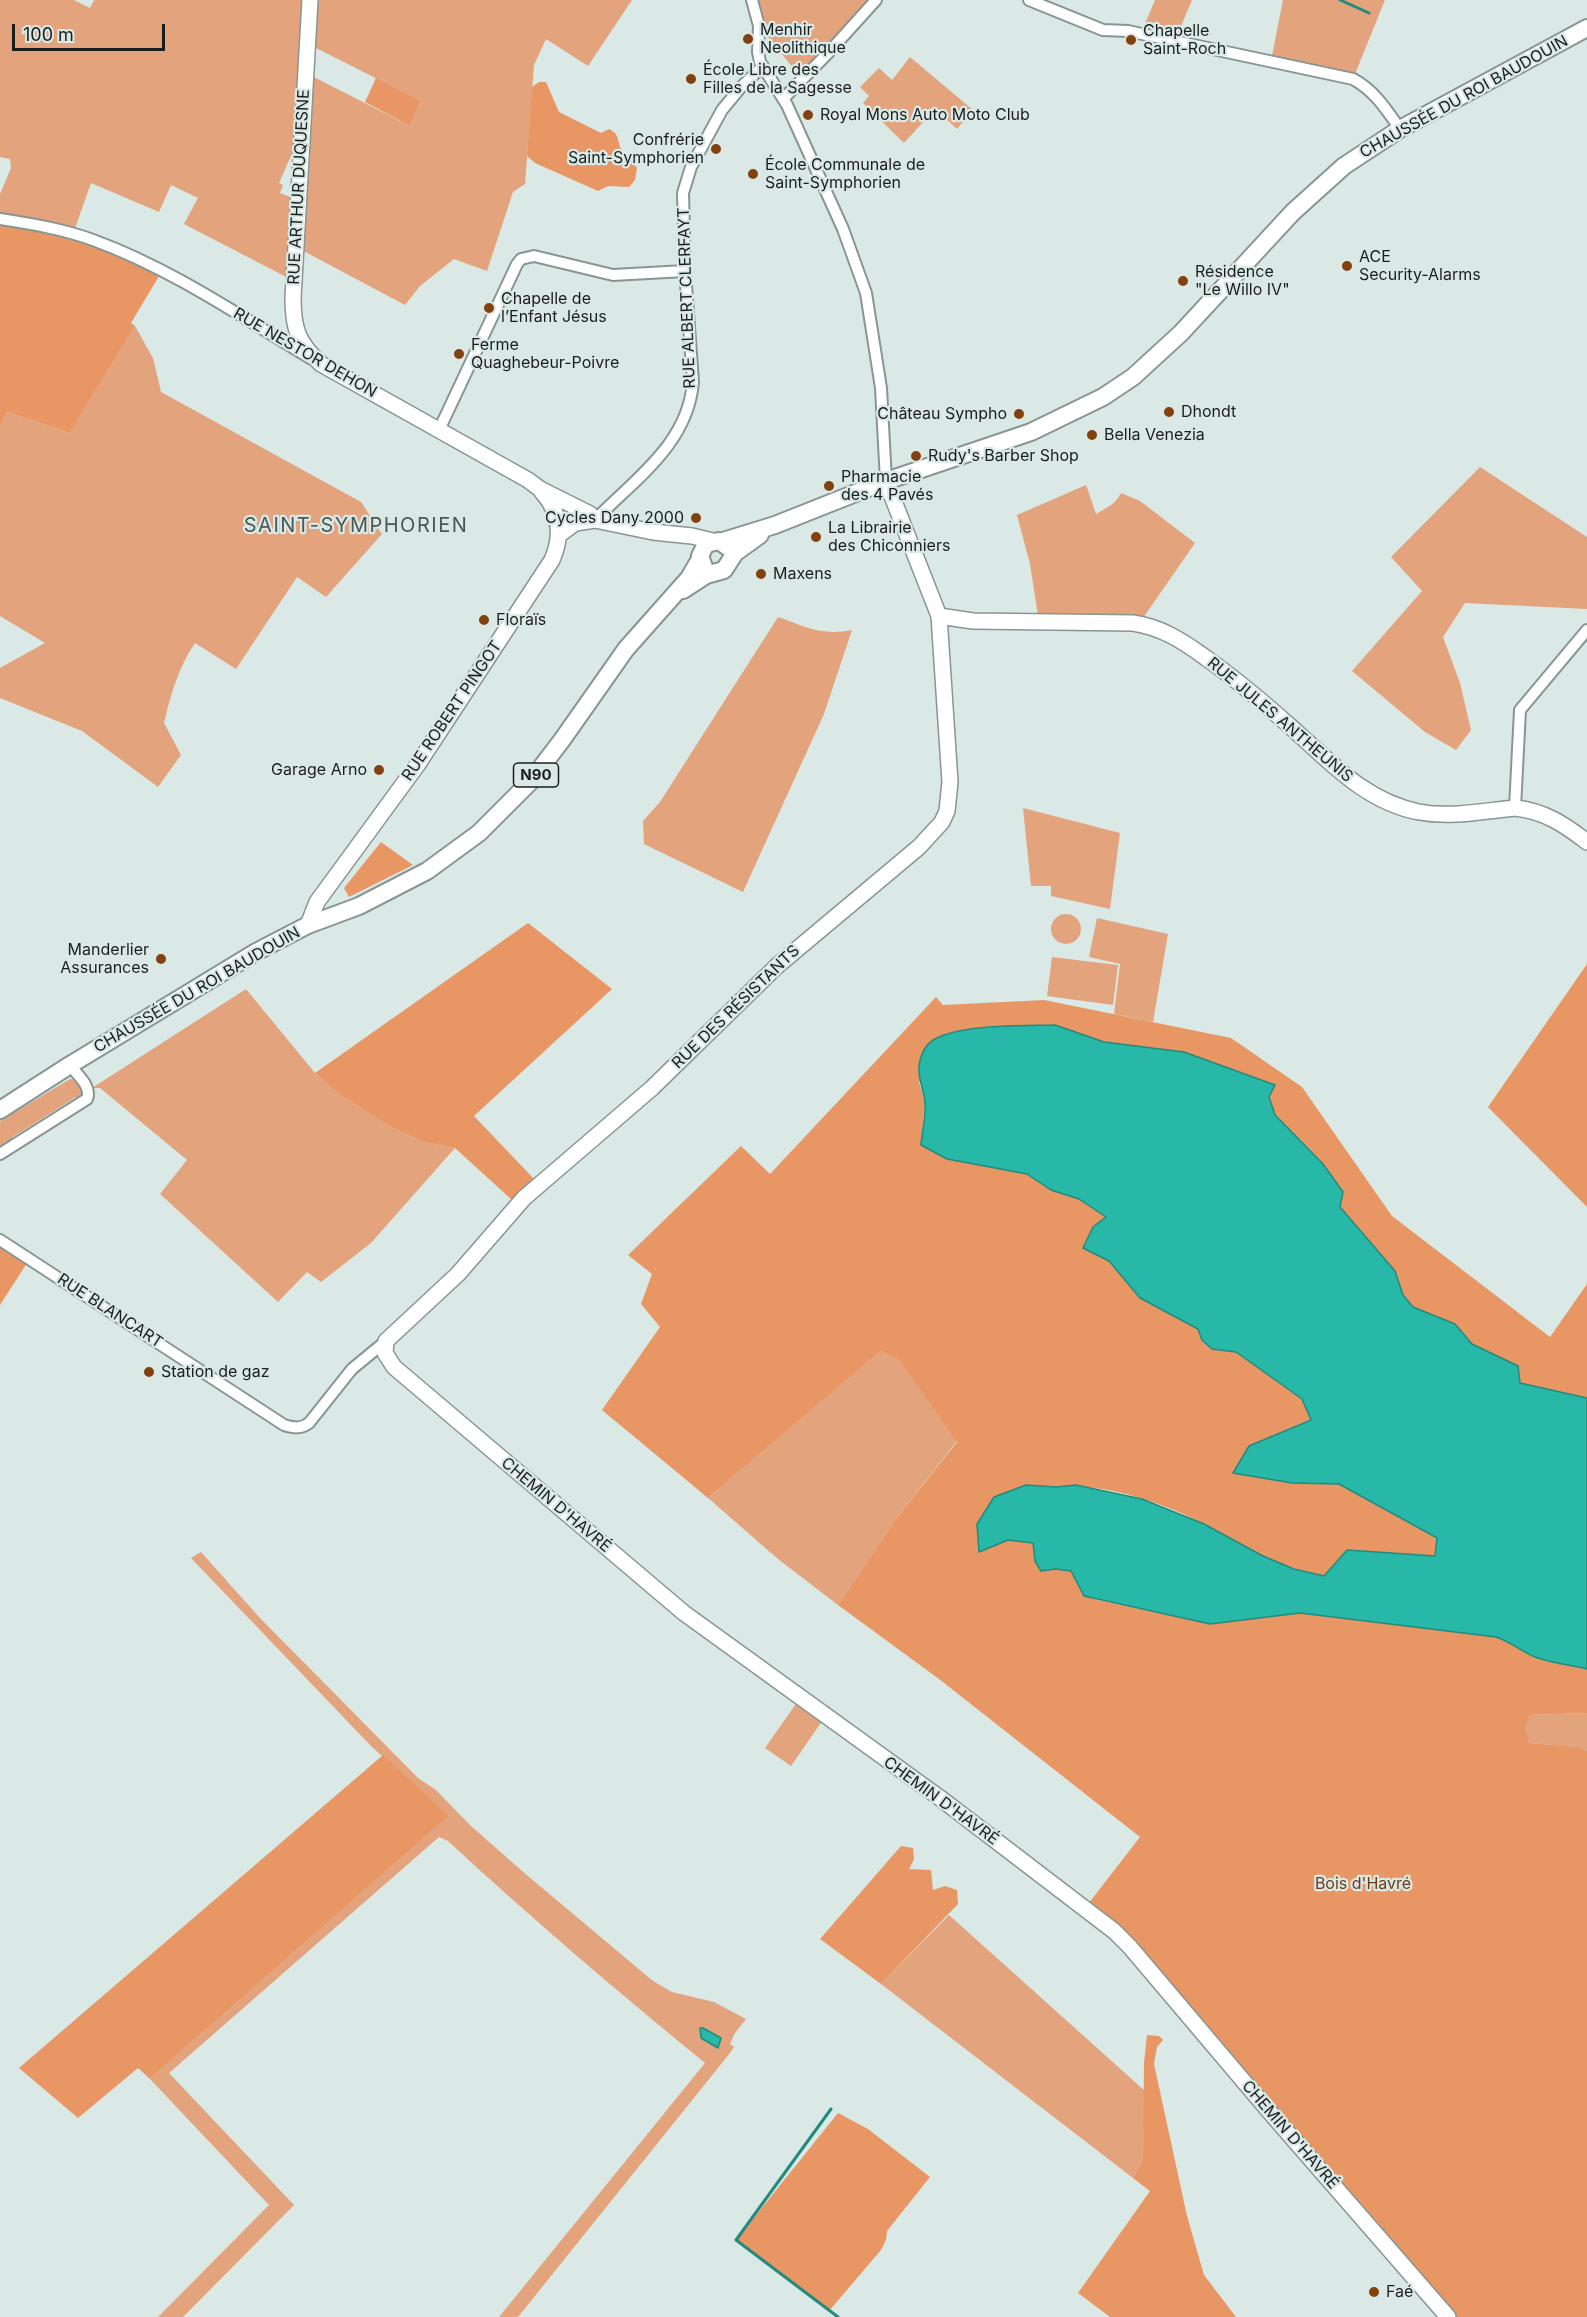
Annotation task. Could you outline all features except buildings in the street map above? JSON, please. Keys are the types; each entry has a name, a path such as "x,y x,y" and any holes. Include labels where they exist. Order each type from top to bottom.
{"main road":[{"name":"CHAUSSÉE DU ROI BAUDOUIN","path":"717,541 776,525 886,481 985,450 1079,411 1122,385 1181,333 1320,186 1369,148 1587,28"},
{"name":"CHAUSSÉE DU ROI BAUDOUIN","path":"731,560 742,547 776,525"},
{"path":"717,541 728,548 731,560 726,568 718,572 706,569 700,558 704,546 717,541"},
{"name":"CHAUSSÉE DU ROI BAUDOUIN","path":"0,1110 256,951 308,926 359,906 426,871 479,833 530,782 626,648 671,600 689,578 700,558"},
{"name":"CHAUSSÉE DU ROI BAUDOUIN","path":"671,600 700,579 718,572"}],"street":[{"name":"RUE ARTHUR DUQUESNE","path":"310,0 293,311 297,333 302,344 321,364"},
{"path":"752,0 759,26 758,52 763,66 784,98 843,229 866,293 881,388 886,481 939,616"},
{"path":"784,98 876,0"},
{"path":"1029,0 1103,30 1128,32 1353,79 1370,89 1400,129"},
{"name":"RUE ALBERT CLERFAYT","path":"595,520 657,461 674,439 686,414 693,382 685,271 683,193 691,167 722,110 763,66"},
{"name":"RUE NESTOR DEHON","path":"0,219 60,230 114,248 188,285 540,489 590,514 595,520"},
{"path":"439,430 521,259 534,256 613,275 685,271"},
{"path":"540,489 554,509 559,535"},
{"name":"RUE NESTOR DEHON","path":"559,535 575,523 595,520 681,537 692,536 717,541"},
{"name":"RUE ROBERT PINGOT","path":"308,926 317,902 418,764 546,570 555,554 559,535"},
{"path":"681,537 689,542 700,558"},
{"name":"RUE JULES ANTHEUNIS","path":"939,616 973,621 1132,623 1156,628 1180,639 1223,670 1348,778 1381,799 1419,812 1440,815 1515,808 1550,817 1587,842"},
{"name":"RUE DES RÉSISTANTS","path":"386,1341 450,1281 524,1198 652,1088 777,966 919,847 942,822 947,812 950,782 939,616"},
{"path":"1515,808 1520,710 1587,630"},
{"path":"0,1154 87,1099 90,1093 88,1088 70,1065"},
{"name":"RUE BLANCART","path":"0,1240 284,1425 294,1428 305,1426 352,1369 386,1341"},
{"name":"CHEMIN D'HAVRÉ","path":"386,1341 385,1353 394,1367 684,1613 940,1798 1114,1931 1448,2317"}],"shaded area":[{"path":"0,0 74,0 90,8 94,0 632,0 588,66 546,39 534,65 525,184 513,192 487,271 454,259 420,286 405,305 296,247 294,281 184,224 198,198 171,185 159,212 91,183 73,234 0,219 0,194 11,168 10,159 0,157","holes":["308,44 421,101 410,126 306,73","298,140 298,200 280,193 283,185 279,183"]},
{"path":"752,0 876,0 802,79 759,26"},
{"path":"1155,0 1192,0 1176,38 1142,31"},
{"path":"1283,0 1385,0 1353,79 1271,61"},
{"path":"910,57 973,110 957,129 935,109 904,143 863,103 869,96 860,87 879,68 892,80"},
{"path":"135,326 153,358 161,392 361,502 382,534 326,597 297,577 236,669 195,643 176,682 164,723 181,755 158,787 82,731 0,698 0,668 45,643 0,616 0,428 7,412 70,433"},
{"path":"1480,467 1587,537 1587,609 1465,603 1443,637 1460,683 1471,730 1456,750 1425,732 1352,671 1422,591 1391,557"},
{"path":"1086,485 1096,514 1114,503 1121,493 1140,501 1195,543 1143,618 1039,622 1030,564 1017,515"},
{"path":"778,617 823,631 852,630 824,714 743,892 644,844 643,821 660,802"},
{"path":"1023,808 1120,833 1110,909 1051,896 1051,886 1031,886"},
{"path":"1066,914 1077,918 1081,929 1077,940 1066,944 1055,940 1051,929 1055,918"},
{"path":"1097,918 1168,934 1153,1022 1114,1014 1120,964 1089,957"},
{"path":"1052,957 1118,965 1113,1005 1047,996"},
{"path":"246,989 315,1073 339,1094 390,1127 424,1142 455,1148 371,1243 321,1282 307,1272 278,1302 160,1194 187,1160 100,1088 92,1088"},
{"path":"1055,1025 1104,1042 1184,1052 1275,1085 1269,1097 1275,1115 1323,1164 1343,1192 1340,1207 1395,1271 1403,1295 1413,1307 1455,1324 1472,1344 1518,1366 1520,1383 1587,1398 1587,1669 1535,1657 1496,1637 1300,1613 1210,1624 1084,1596 1071,1571 1055,1569 1041,1571 1035,1561 1033,1543 1008,1540 979,1552 977,1524 994,1497 1026,1485 1056,1487 1076,1485 1142,1499 1204,1524 1263,1556 1294,1569 1324,1576 1347,1550 1435,1556 1437,1538 1339,1484 1292,1483 1233,1473 1249,1446 1311,1420 1302,1399 1236,1352 1212,1349 1202,1340 1198,1329 1140,1298 1109,1261 1083,1248 1093,1227 1106,1217 1079,1199 1051,1190 1027,1174 947,1159 921,1145 925,1108 919,1066 928,1044 946,1034 976,1028"},
{"path":"70,1079 76,1080 85,1093 79,1100 76,1097 13,1137 8,1145 0,1150 0,1121"},
{"path":"881,1351 899,1358 957,1441 895,1520 838,1605 778,1559 708,1498"},
{"path":"201,1552 259,1617 418,1778 436,1790 470,1825 522,1871 653,1981 672,1992 714,2002 746,2019 735,2033 730,2044 734,2047 730,2053 518,2317 499,2317 705,2063 575,1954 448,1841 439,1837 169,2073 294,2205 183,2317 158,2317 269,2205 150,2079 449,1816 372,1747 191,1558"},
{"path":"800,1698 825,1717 791,1766 765,1748"},
{"path":"1587,1713 1587,1751 1577,1747 1529,1743 1526,1729 1528,1715"},
{"path":"949,1915 1145,2091 1143,2159 1133,2178 881,1984"},
{"path":"700,2028 721,2038 718,2048 701,2038"}],"green space":[{"path":"376,78 421,101 410,126 365,102"},
{"path":"539,82 546,82 559,112 601,133 609,129 615,133 622,151 637,168 635,180 629,187 608,186 598,191 535,163 527,156 532,87"},
{"path":"0,218 60,230 162,271 131,323 135,326 70,433 7,412 0,428"},
{"path":"381,842 413,865 349,897 344,888"},
{"path":"528,923 612,989 474,1116 534,1179 512,1200 455,1148 424,1142 390,1127 339,1094 315,1073"},
{"path":"1587,964 1587,1207 1488,1107"},
{"name":"Bois d'Havré","path":"936,997 943,1005 1044,1000 1231,1038 1302,1087 1392,1216 1550,1337 1587,1284 1587,1398 1519,1383 1518,1366 1472,1344 1455,1324 1413,1307 1403,1295 1395,1271 1340,1207 1342,1192 1323,1164 1275,1115 1269,1097 1275,1085 1184,1052 1104,1042 1055,1025 919,1082 925,1102 921,1145 947,1159 1027,1174 1051,1190 1079,1199 1107,1217 1093,1227 1083,1248 1109,1261 1140,1298 1198,1329 1202,1340 1212,1349 1236,1352 1302,1399 1311,1419 1249,1446 1234,1473 1292,1483 1339,1484 1437,1539 1435,1556 1347,1550 1324,1576 1270,1560 1189,1517 1152,1502 1113,1491 1074,1486 1056,1487 1008,1540 1033,1543 1035,1561 1055,1569 1071,1571 1085,1596 1098,1600 1209,1624 1300,1613 1496,1637 1513,1643 1545,1661 1587,1669 1587,1713 1529,1715 1526,1728 1529,1743 1578,1747 1587,1751 1587,2317 1448,2317 1268,2110 1085,1908 1140,1837 939,1679 838,1605 895,1520 957,1442 899,1359 881,1351 708,1498 602,1410 660,1327 641,1304 652,1274 628,1255 741,1146 770,1174"},
{"path":"0,1246 27,1263 0,1305"},
{"path":"383,1755 449,1816 150,2079 138,2068 78,2118 19,2068"},
{"path":"901,1846 913,1848 914,1859 909,1869 931,1870 933,1890 945,1886 957,1890 958,1904 881,1984 820,1939"},
{"path":"1147,2035 1159,2036 1163,2040 1157,2047 1154,2064 1187,2216 1204,2275 1236,2317 1110,2317 1078,2293 1150,2191 1133,2178 1143,2159 1144,2063"},
{"path":"838,2113 868,2129 930,2177 887,2231 881,2250 829,2311 736,2240"}],"waterway":[{"path":"1340,0 1369,13"},
{"path":"831,2109 736,2240 838,2317"}],"place":[{"name":"Menhir Neolithique","path":"748,39"},
{"name":"Chapelle Saint-Roch","path":"1131,40"},
{"name":"École Libre des Filles de la Sagesse","path":"691,79"},
{"name":"Royal Mons Auto Moto Club","path":"808,115"},
{"name":"Confrérie Saint-Symphorien","path":"716,149"},
{"name":"École Communale de Saint-Symphorien","path":"753,174"},
{"name":"ACE Security-Alarms","path":"1347,266"},
{"name":"Résidence \"Le Willo IV\"","path":"1183,281"},
{"name":"Chapelle de l’Enfant Jésus","path":"489,308"},
{"name":"Ferme Quaghebeur-Poivre","path":"459,354"},
{"name":"Dhondt","path":"1169,412"},
{"name":"Château Sympho","path":"1019,414"},
{"name":"Bella Venezia","path":"1092,435"},
{"name":"Rudy's Barber Shop","path":"916,456"},
{"name":"Pharmacie des 4 Pavés","path":"829,486"},
{"name":"Cycles Dany 2000","path":"696,518"},
{"name":"La Librairie des Chiconniers","path":"816,537"},
{"name":"Maxens","path":"761,574"},
{"name":"Floraïs","path":"484,620"},
{"name":"Garage Arno","path":"379,770"},
{"name":"Manderlier Assurances","path":"161,959"},
{"name":"Station de gaz","path":"149,1372"},
{"name":"Faé","path":"1374,2292"}],"district":[{"name":"SAINT-SYMPHORIEN","path":"356,526"}]}
